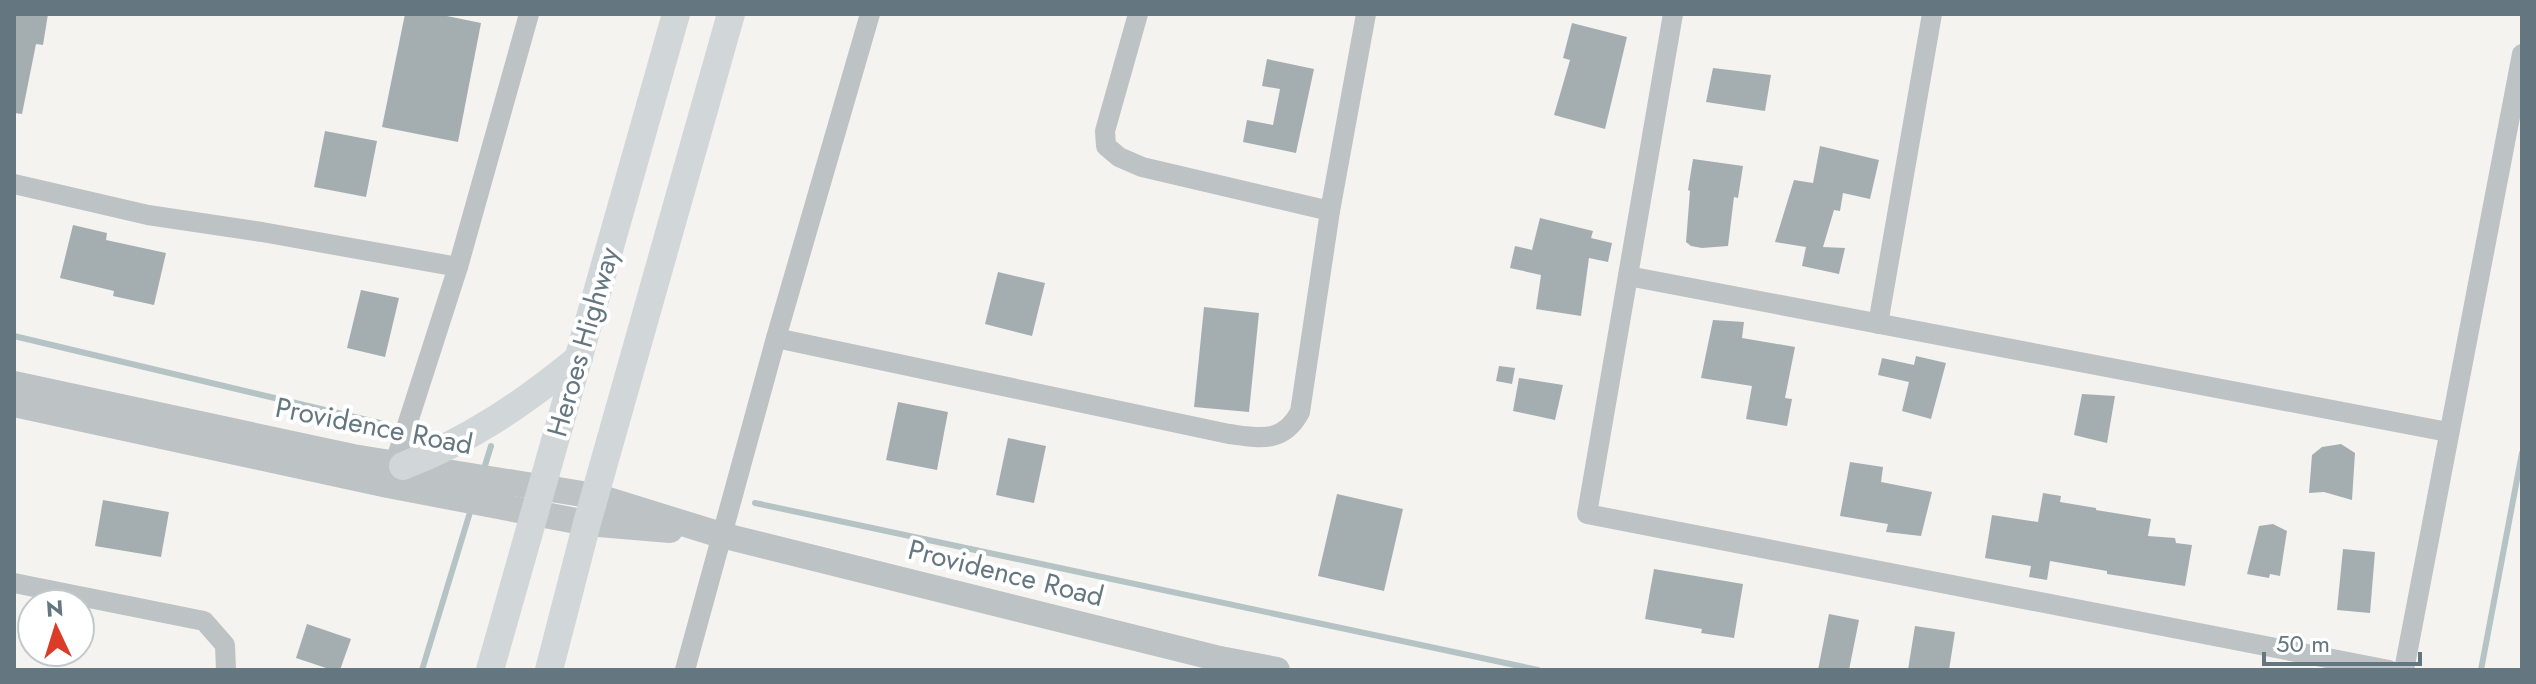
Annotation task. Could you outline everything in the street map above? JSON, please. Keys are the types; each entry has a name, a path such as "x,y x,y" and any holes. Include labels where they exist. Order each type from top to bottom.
{"main road":[{"name":"Heroes Highway","path":"490,670 676,14"},
{"name":"Heroes Highway","path":"549,670 587,523 731,14"},
{"path":"395,472 480,431 527,400 579,358"}],"street":[{"path":"395,472 458,267 529,14"},
{"path":"685,670 776,338 870,14"},
{"path":"1138,14 1105,131 1106,146 1119,157 1142,167 1330,211"},
{"path":"776,338 1229,434 1268,439 1294,423 1300,412 1330,211 1366,14"},
{"path":"1673,14 1587,514 2389,670"},
{"path":"1878,324 1932,14"},
{"path":"2404,670 2522,54"},
{"path":"14,184 148,215 458,267"},
{"path":"1628,276 2448,432"},
{"name":"Providence Road","path":"14,384 395,472"},
{"name":"Providence Road","path":"14,404 538,500 587,523 721,535"},
{"name":"Providence Road","path":"538,500 595,496 721,535 1218,664 1277,670"},
{"path":"14,583 204,621 225,645 226,670"}],"building":[{"path":"14,14 48,14 43,45 36,44 22,114 14,113"},
{"path":"405,14 437,14 481,23 458,142 382,127"},
{"path":"1572,23 1627,37 1605,129 1554,115 1570,60 1563,58"},
{"path":"1267,59 1314,69 1296,153 1243,142 1247,120 1273,125 1280,89 1262,86"},
{"path":"1713,68 1771,75 1765,111 1706,102"},
{"path":"325,131 377,141 366,197 314,187"},
{"path":"1820,146 1879,160 1870,199 1843,193 1840,211 1834,210 1823,247 1845,248 1839,274 1802,266 1806,247 1775,242 1794,180 1813,183"},
{"path":"1693,159 1743,166 1738,198 1734,197 1728,246 1702,248 1686,242"},
{"path":"1540,218 1593,231 1591,238 1612,243 1608,262 1589,258 1581,316 1536,309 1541,275 1510,268 1515,246 1532,250"},
{"path":"73,225 107,233 106,240 166,253 154,305 113,296 114,291 60,278"},
{"path":"998,272 1045,283 1032,336 985,324"},
{"path":"361,290 399,298 385,357 347,348"},
{"path":"1204,307 1259,313 1249,412 1194,407"},
{"path":"1713,320 1744,322 1742,338 1795,347 1785,398 1792,399 1787,426 1746,419 1752,386 1701,378"},
{"path":"1916,356 1946,363 1931,419 1902,411 1909,382 1878,375 1882,358 1914,365"},
{"path":"1499,366 1515,368 1512,384 1496,381"},
{"path":"1519,378 1563,385 1555,420 1513,411"},
{"path":"2082,394 2115,396 2107,443 2074,435"},
{"path":"898,402 948,412 937,470 886,460"},
{"path":"1008,438 1046,446 1034,503 996,495"},
{"path":"2341,444 2355,453 2352,500 2324,492 2309,493 2312,455 2322,447"},
{"path":"1850,462 1883,467 1881,482 1932,492 1921,536 1886,532 1888,524 1840,516"},
{"path":"2043,493 2061,496 2060,502 2151,519 2148,536 2175,538 2176,543 2192,545 2185,586 2107,574 2107,571 2050,561 2047,580 2029,577 2031,566 1985,558 1992,515 2038,522"},
{"path":"1337,494 1403,509 1384,591 1318,576"},
{"path":"103,500 169,512 161,557 95,546"},
{"path":"2273,524 2287,531 2280,576 2270,574 2269,578 2247,574 2259,526"},
{"path":"2343,549 2375,552 2370,613 2337,610"},
{"path":"1654,569 1743,584 1734,638 1645,619"},
{"path":"1829,614 1859,620 1849,670 1818,670"},
{"path":"307,624 351,639 340,670 296,658"},
{"path":"1915,626 1955,632 1949,670 1908,670"}],"waterway":[{"path":"14,336 384,424"},
{"path":"483,472 491,446"},
{"path":"2481,670 2522,453"},
{"path":"755,503 1538,670"},
{"path":"422,670 471,509"}]}
